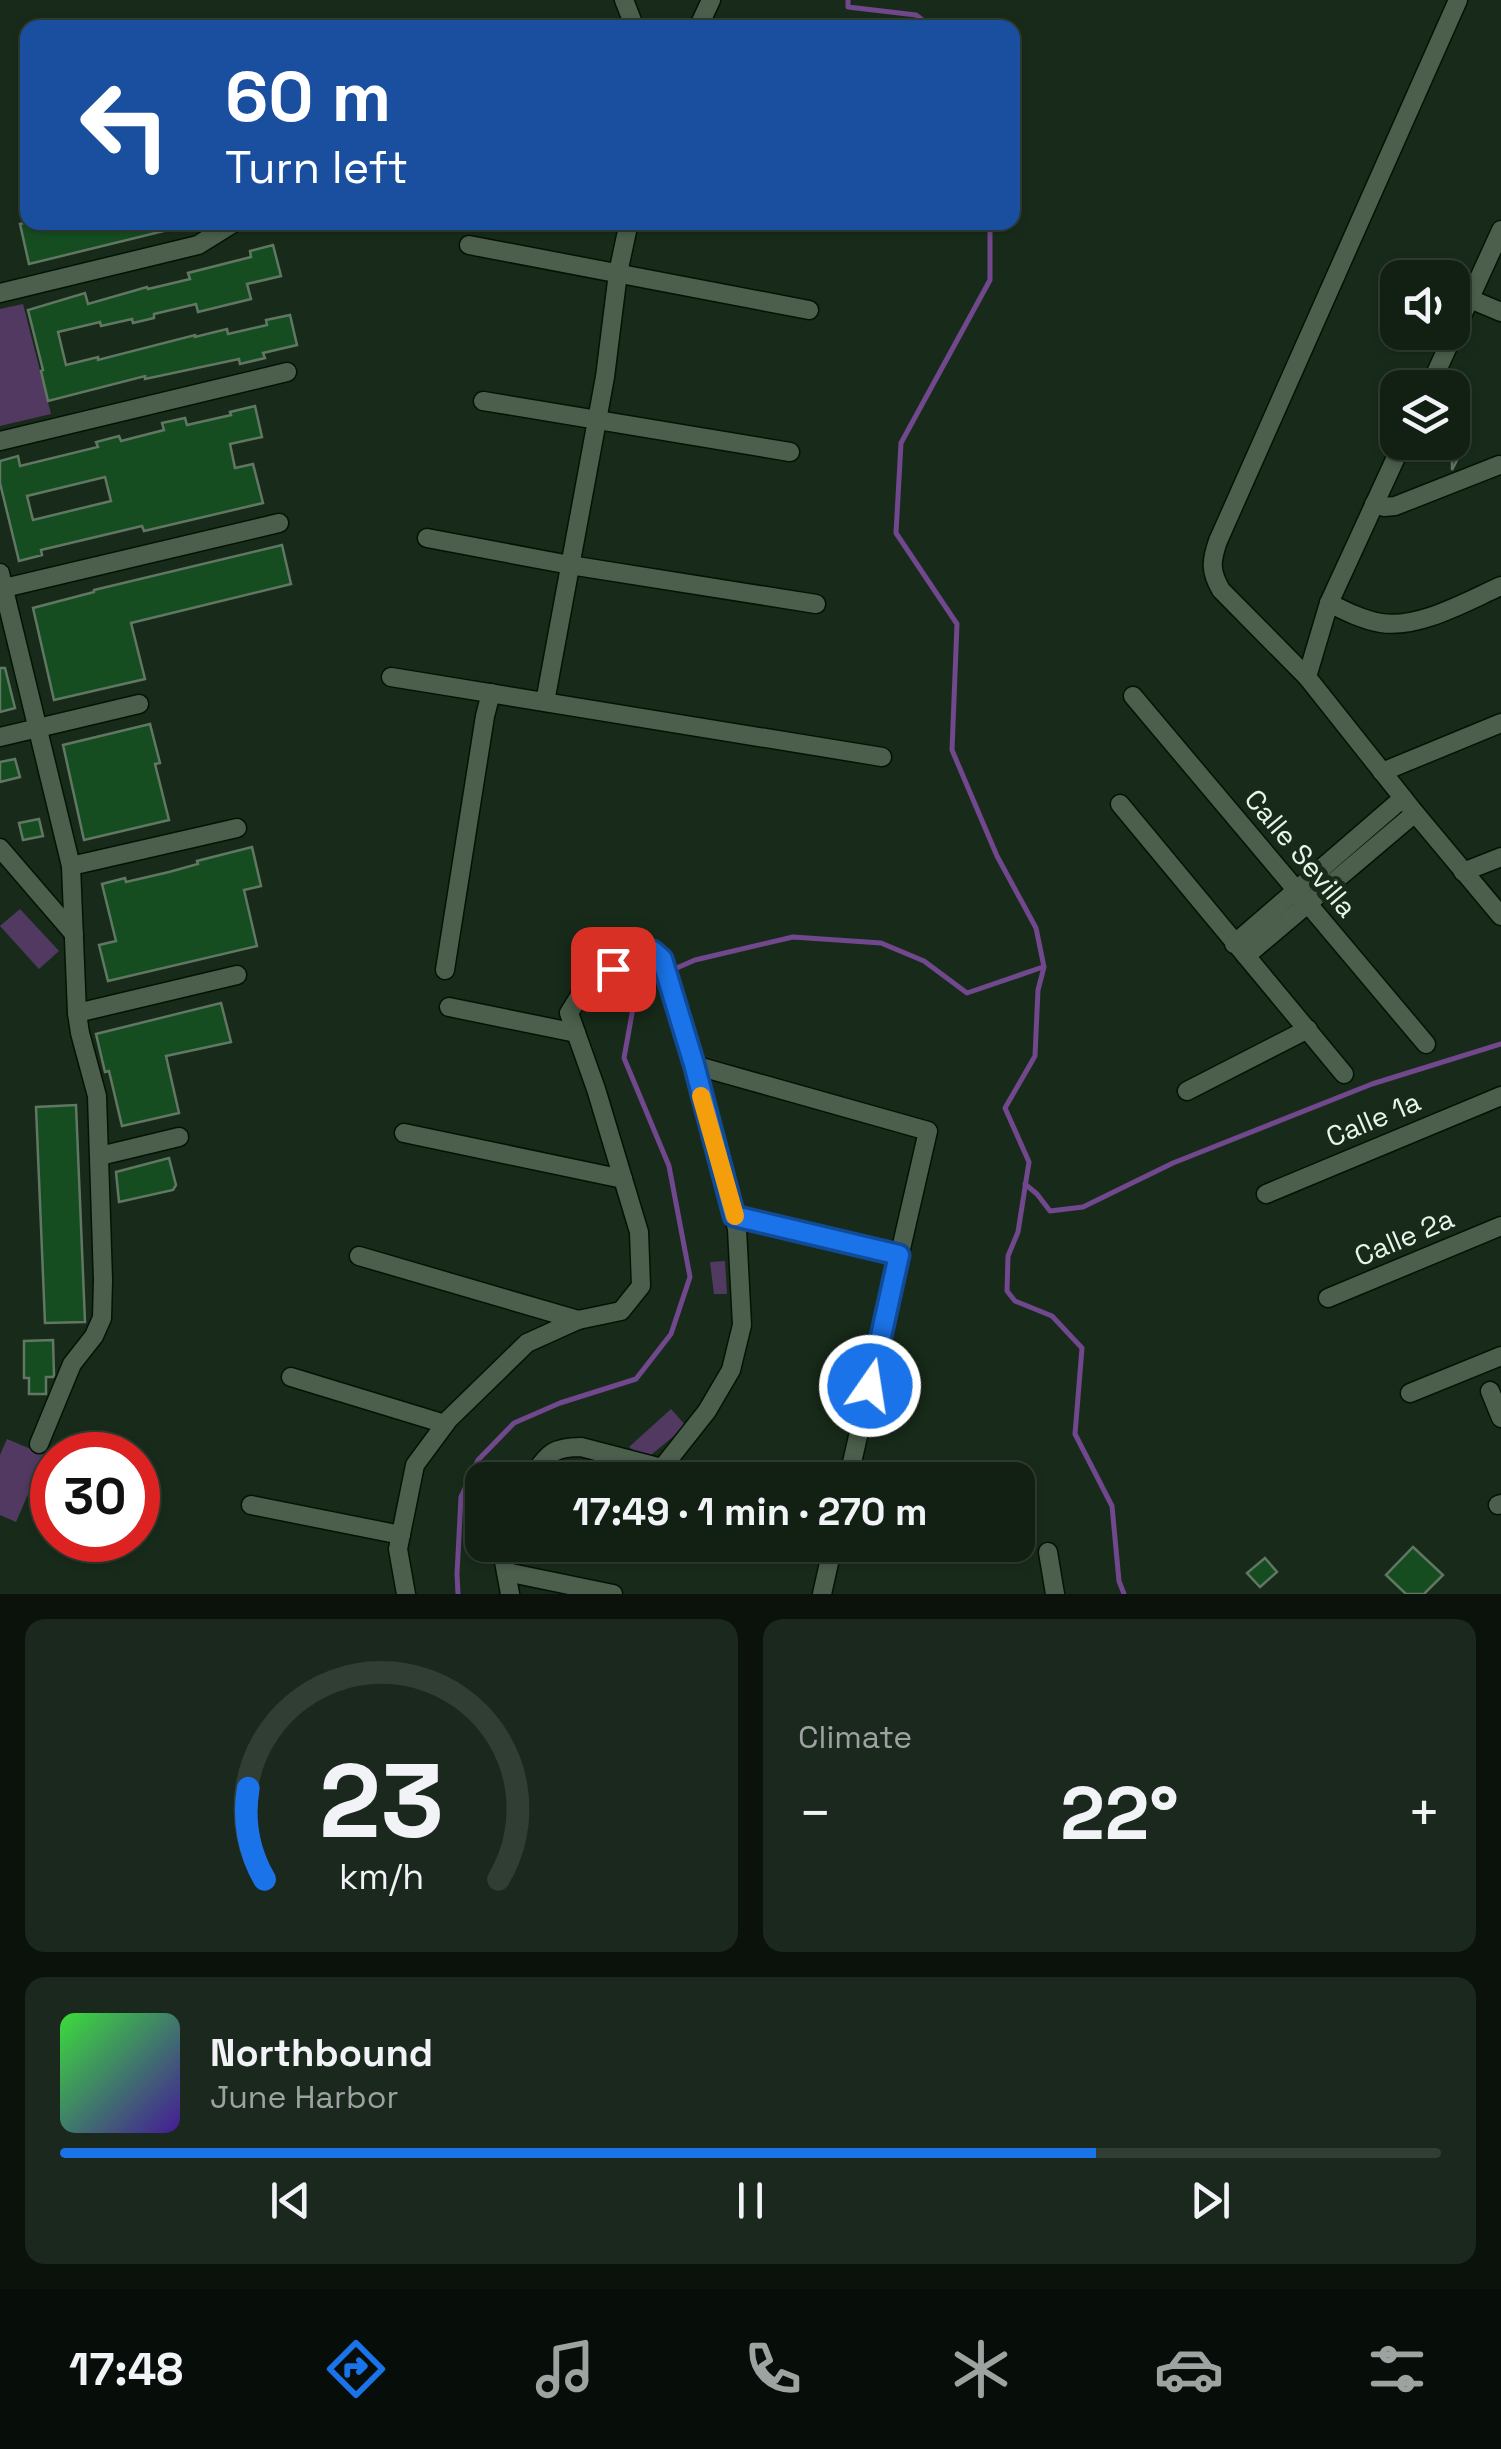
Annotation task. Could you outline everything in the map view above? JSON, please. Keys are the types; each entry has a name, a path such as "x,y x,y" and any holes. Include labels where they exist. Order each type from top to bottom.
{"street":[{"path":"1458,0 1226,523 1212,559 1211,574 1221,590 1307,678 1501,916"},
{"path":"0,293 198,245 222,230"},
{"path":"546,702 627,230"},
{"path":"1501,230 1470,299 1501,312"},
{"path":"470,245 809,310"},
{"path":"0,441 288,372"},
{"path":"483,401 790,452"},
{"path":"1307,678 1329,604 1395,460"},
{"path":"1374,504 1395,506 1499,466"},
{"path":"44,1432 72,1364 94,1336 102,1318 97,1096 77,1012 70,866 1,584 279,523"},
{"path":"428,538 816,604"},
{"path":"1329,604 1381,623 1408,624 1501,586"},
{"path":"390,676 882,756"},
{"path":"445,970 490,693"},
{"name":"Calle Sevilla","path":"1133,696 1426,1044"},
{"path":"0,737 139,704"},
{"path":"1382,772 1501,723"},
{"path":"1240,950 1302,897 1402,798"},
{"path":"1120,804 1344,1074"},
{"path":"1302,897 1415,814"},
{"path":"70,866 238,828"},
{"path":"0,848 74,934"},
{"path":"1463,872 1501,857"},
{"path":"406,1594 398,1549 415,1465 445,1424 527,1343 578,1320 621,1311 640,1286 639,1232 569,1013 587,984 640,953 653,951 662,959 734,1216 742,1325 731,1370 707,1411 667,1462"},
{"path":"77,1012 237,975"},
{"path":"449,1007 576,1033"},
{"path":"1186,1091 1308,1029"},
{"path":"694,1064 928,1131 852,1462"},
{"name":"Calle 1a","path":"1266,1194 1501,1096"},
{"path":"404,1133 624,1180"},
{"path":"100,1156 179,1137"},
{"path":"734,1216 899,1255"},
{"name":"Calle 2a","path":"1328,1298 1501,1226"},
{"path":"359,1256 578,1320"},
{"path":"1410,1394 1501,1356"},
{"path":"291,1377 445,1424"},
{"path":"1490,1390 1501,1418"},
{"path":"543,1462 552,1451 582,1446 640,1462"},
{"path":"251,1504 401,1535"},
{"path":"1048,1552 1055,1594"},
{"path":"504,1562 510,1594"},
{"path":"822,1594 829,1562"},
{"path":"506,1572 613,1594"}],"shaded area":[{"path":"23,304 51,414 0,426 0,309"},
{"path":"20,909 59,951 39,969 0,926"},
{"path":"725,1261 727,1294 714,1294 710,1262"},
{"path":"671,1409 686,1426 646,1459 629,1447"},
{"path":"7,1439 30,1449 30,1490 16,1522 0,1515 0,1455"}],"building":[{"path":"21,230 168,230 29,264"},
{"path":"273,245 281,276 247,284 251,299 198,312 196,304 133,323 132,319 101,326 100,322 58,332 66,365 195,335 227,329 228,334 290,315 297,345 263,353 265,358 240,364 239,359 145,376 48,401 28,310 85,293 88,304 190,279 188,273 251,257 250,251"},
{"path":"255,406 262,437 230,444 235,468 253,464 263,503 41,550 42,555 19,561 0,483 0,461 18,456 20,466 98,447 96,442 119,436 121,441 164,430 162,423 185,418 187,425 231,415 230,412","holes":["105,477 111,501 33,520 27,496"]},
{"path":"282,545 291,584 131,623 145,679 54,700 33,608"},
{"path":"0,668 5,668 15,708 0,712"},
{"path":"150,724 169,820 84,840 63,745"},
{"path":"15,759 20,777 0,782 0,762"},
{"path":"39,819 43,836 23,840 19,823"},
{"path":"252,847 261,886 244,890 257,946 108,981 99,945 116,941 102,884 169,872"},
{"path":"221,1003 231,1042 166,1056 179,1113 122,1126 96,1034"},
{"path":"76,1105 85,1322 45,1323 36,1107"},
{"path":"169,1158 176,1185 173,1190 119,1202 116,1172"},
{"path":"53,1340 54,1375 46,1377 46,1394 29,1394 29,1378 24,1378 24,1341"},
{"path":"1413,1547 1443,1575 1424,1594 1406,1594 1386,1575"},
{"path":"1265,1558 1277,1572 1260,1587 1247,1573"}],"waterway":[{"path":"848,0 848,7 916,15 923,20"},
{"path":"990,230 990,280 901,443 896,533 957,624 952,750 997,856 1036,928 1044,967 1038,990 1035,1056 1005,1108 1029,1162 1018,1232 1008,1256 1007,1291 1015,1301 1052,1316 1082,1348 1075,1434 1112,1506 1119,1581 1124,1594"},
{"path":"458,1594 461,1497 478,1460 514,1423 560,1403 636,1379 671,1334 690,1277 669,1166 624,1058 633,1008 656,977 695,960 793,937 881,943 924,961 967,993 1043,967"},
{"path":"1025,1184 1050,1211 1083,1207 1173,1163 1372,1084 1501,1044"}],"slow traffic":[{"path":"701,1096 735,1216"}],"route":[{"path":"613,969 640,953 653,951 662,959 734,1216 899,1255 870,1386"}]}
